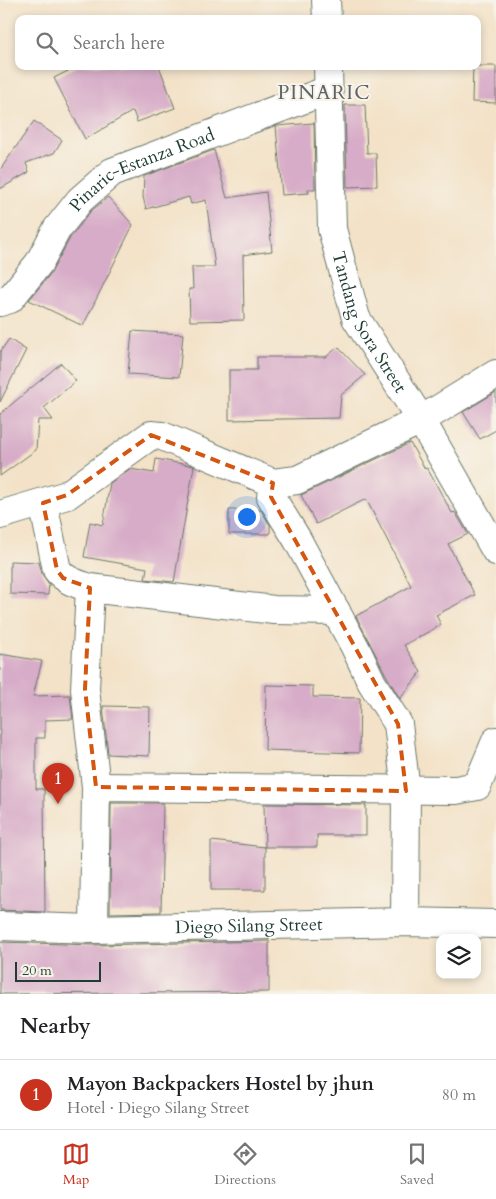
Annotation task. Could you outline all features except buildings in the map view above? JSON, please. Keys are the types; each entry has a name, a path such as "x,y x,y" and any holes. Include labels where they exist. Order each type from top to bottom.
{"street":[{"path":"326,0 327,15"},
{"name":"Pinaric-Estanza Road","path":"0,302 10,299 38,263 57,229 80,200 112,172 328,78"},
{"name":"Tandang Sora Street","path":"328,78 332,229 356,318 421,420 496,551"},
{"path":"0,515 67,495 151,435 162,436 272,484 297,480 421,420 496,374"},
{"path":"272,484 271,497 297,539 372,682 398,724 406,791 405,922"},
{"path":"43,502 57,570 63,578 90,588 274,610 336,611"},
{"path":"90,588 85,689 96,787 94,929"},
{"path":"96,787 456,790 476,786 496,741"},
{"name":"Diego Silang Street","path":"1,925 94,929 405,922 496,924"}],"highlighted area":[{"path":"151,435 273,483 271,497 398,724 406,791 96,787 85,689 90,588 63,578 57,570 43,503 67,495"}],"place":[{"name":"Mayon Backpackers Hostel by jhun","path":"58,804"}],"district":[{"name":"PINARIC","path":"324,92"}]}
